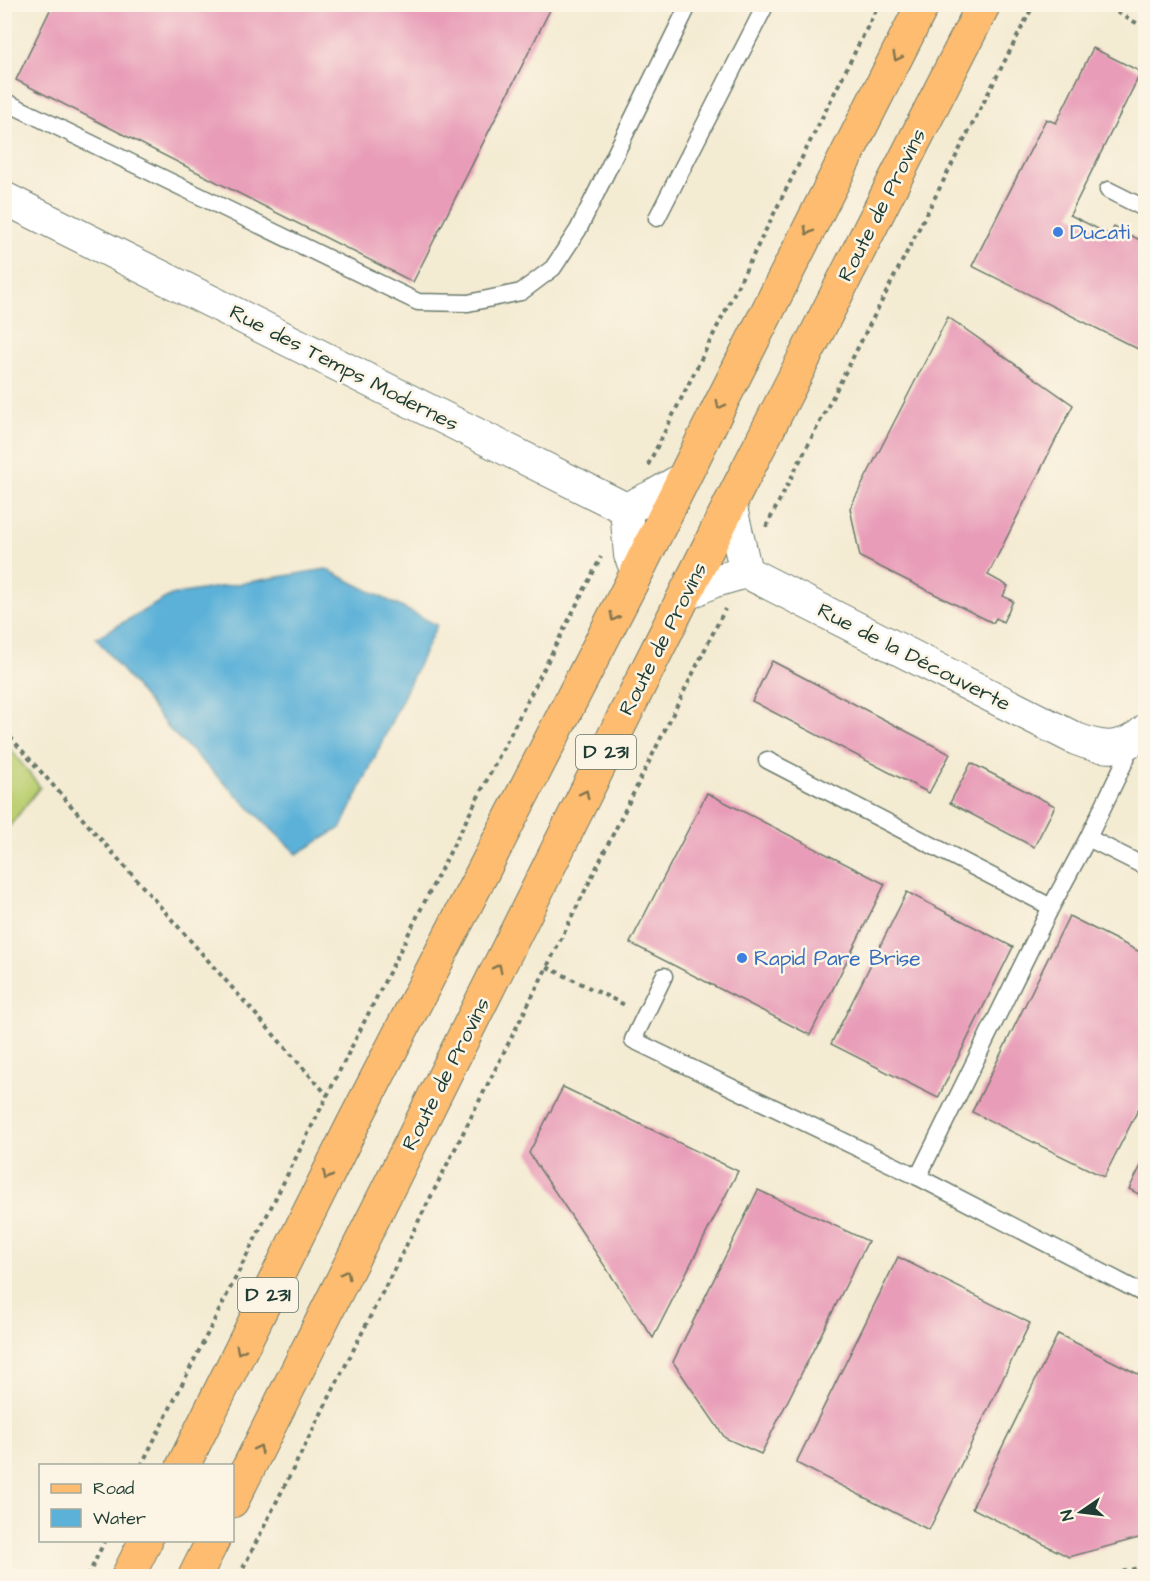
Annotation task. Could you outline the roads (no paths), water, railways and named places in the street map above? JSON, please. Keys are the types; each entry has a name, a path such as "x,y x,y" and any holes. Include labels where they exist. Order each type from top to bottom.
{"main road":[{"name":"D 231","path":"184,1464 353,1124 637,573 923,4"},
{"name":"Route de Provins","path":"234,1497 730,504 984,4"},
{"path":"128,1576 145,1542"},
{"path":"195,1576 212,1542"}],"street":[{"name":"Rue des Temps Modernes","path":"4,198 626,509"},
{"path":"637,573 630,555 626,509 684,478"},
{"path":"685,595 712,582 746,572 730,504"},
{"name":"Rue de la Découverte","path":"746,572 1076,739 1108,748 1137,737"}],"lane":[{"path":"4,101 418,302 468,303 521,292 553,268 578,230 689,4"},
{"path":"657,218 766,4"},
{"path":"1108,190 1146,209"},
{"path":"918,1177 1050,907 1088,838 1137,737"},
{"path":"767,760 1050,907"},
{"path":"1088,838 1146,867"},
{"path":"664,976 633,1040 918,1177 1146,1295"}],"water":[{"path":"326,569 437,625 342,827 297,854 170,730 96,638 171,595"}],"place":[{"name":"Ducati","path":"1058,232"},
{"name":"Rapid Pare Brise","path":"742,958"}]}
